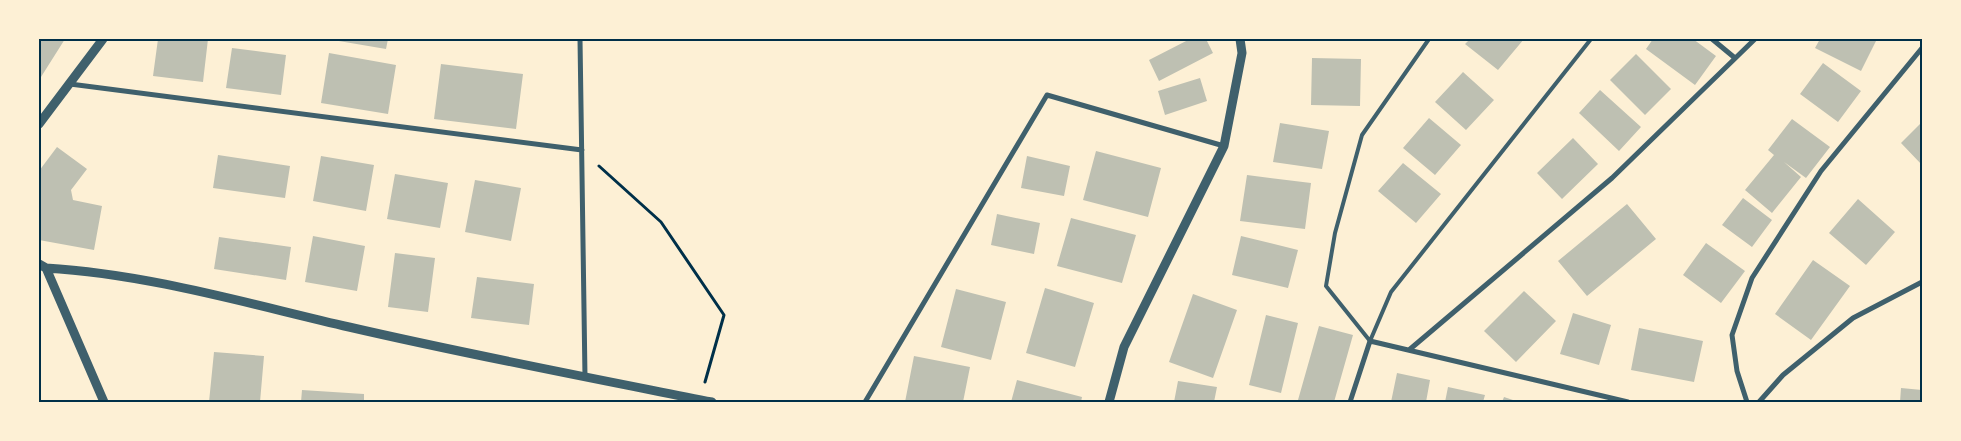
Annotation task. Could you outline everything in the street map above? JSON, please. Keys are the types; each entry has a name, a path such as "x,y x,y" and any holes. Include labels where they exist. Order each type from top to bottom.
{"street":[{"path":"39,124 103,39"},
{"path":"580,39 585,378"},
{"path":"1109,402 1124,347 1224,146 1242,53 1240,39"},
{"path":"1712,39 1735,58"},
{"path":"1410,350 1612,178 1755,39"},
{"path":"1747,402 1737,370 1732,335 1752,278 1822,171 1922,48"},
{"path":"70,84 582,150"},
{"path":"865,402 1046,95 1224,146"},
{"path":"104,402 42,266 94,271 166,285 458,352 712,402"},
{"path":"1759,402 1783,375 1853,318 1922,282"},
{"path":"1350,402 1370,341 1628,402"}],"lane":[{"path":"1429,39 1362,135 1335,233 1326,286 1370,341 1391,292 1591,39"}],"path":[{"path":"582,150 661,222 724,315 700,400"}],"building":[{"path":"39,39 65,39 41,77 39,76"},
{"path":"158,39 208,39 203,82 153,76"},
{"path":"327,39 388,39 386,49"},
{"path":"1190,39 1206,39 1213,53 1159,81 1149,60"},
{"path":"1470,39 1524,39 1498,70 1465,44"},
{"path":"1653,39 1693,39 1716,56 1695,85 1646,49"},
{"path":"1820,39 1877,39 1861,71 1815,48"},
{"path":"232,48 286,55 281,95 226,88"},
{"path":"329,53 396,65 388,114 321,103"},
{"path":"1636,54 1671,89 1645,115 1610,80"},
{"path":"1312,58 1361,59 1360,106 1311,105"},
{"path":"1823,63 1861,91 1838,122 1800,94"},
{"path":"441,64 523,74 516,129 434,119"},
{"path":"1463,72 1494,100 1466,130 1435,102"},
{"path":"1200,78 1207,101 1165,115 1158,91"},
{"path":"1600,90 1641,127 1619,151 1579,113"},
{"path":"1429,118 1461,145 1435,175 1403,148"},
{"path":"1792,119 1830,147 1806,178 1784,162 1801,177 1772,213 1745,190 1774,155 1768,150"},
{"path":"1922,122 1922,165 1901,143"},
{"path":"1280,123 1329,131 1322,169 1273,162"},
{"path":"1573,138 1598,164 1562,199 1537,173"},
{"path":"57,147 87,169 71,190 73,200 102,206 94,250 39,240 39,171"},
{"path":"1096,151 1161,168 1148,217 1083,200"},
{"path":"218,155 290,166 285,198 213,188"},
{"path":"321,156 374,165 366,211 313,201"},
{"path":"1027,156 1070,166 1064,196 1021,188"},
{"path":"1403,163 1441,194 1416,223 1378,191"},
{"path":"395,174 448,183 440,228 387,219"},
{"path":"1247,175 1311,183 1305,229 1240,221"},
{"path":"475,180 521,188 511,241 465,232"},
{"path":"1743,198 1772,220 1752,247 1722,225"},
{"path":"1858,199 1895,232 1866,265 1829,233"},
{"path":"1627,204 1656,239 1587,296 1558,261"},
{"path":"997,214 1040,223 1034,254 991,245"},
{"path":"1071,218 1136,235 1122,283 1057,266"},
{"path":"313,236 365,246 357,291 305,282"},
{"path":"1241,236 1298,250 1288,288 1232,275"},
{"path":"219,237 291,247 286,280 214,269"},
{"path":"1706,243 1745,271 1721,303 1683,275"},
{"path":"395,253 435,258 428,312 388,307"},
{"path":"1813,260 1850,286 1811,340 1775,314"},
{"path":"477,277 534,284 529,325 471,318"},
{"path":"1045,288 1094,303 1075,367 1026,353"},
{"path":"956,289 1006,302 991,360 941,347"},
{"path":"1524,291 1556,321 1516,362 1484,331"},
{"path":"1193,294 1237,310 1213,378 1169,362"},
{"path":"1573,313 1611,325 1599,365 1560,354"},
{"path":"1266,315 1298,323 1281,393 1249,385"},
{"path":"1319,326 1353,335 1334,402 1298,400"},
{"path":"1639,328 1703,341 1694,382 1631,370"},
{"path":"214,352 264,356 260,402 209,402"},
{"path":"914,356 970,367 963,402 905,402"},
{"path":"1397,373 1430,380 1426,402 1391,402"},
{"path":"1017,380 1082,397 1081,402 1011,402"},
{"path":"1178,381 1217,387 1214,402 1174,402"},
{"path":"1448,387 1485,395 1483,402 1445,402"},
{"path":"1901,388 1922,390 1922,402 1900,402"},
{"path":"302,390 364,394 364,402 301,402"},
{"path":"1504,397 1519,402 1502,402"}]}
